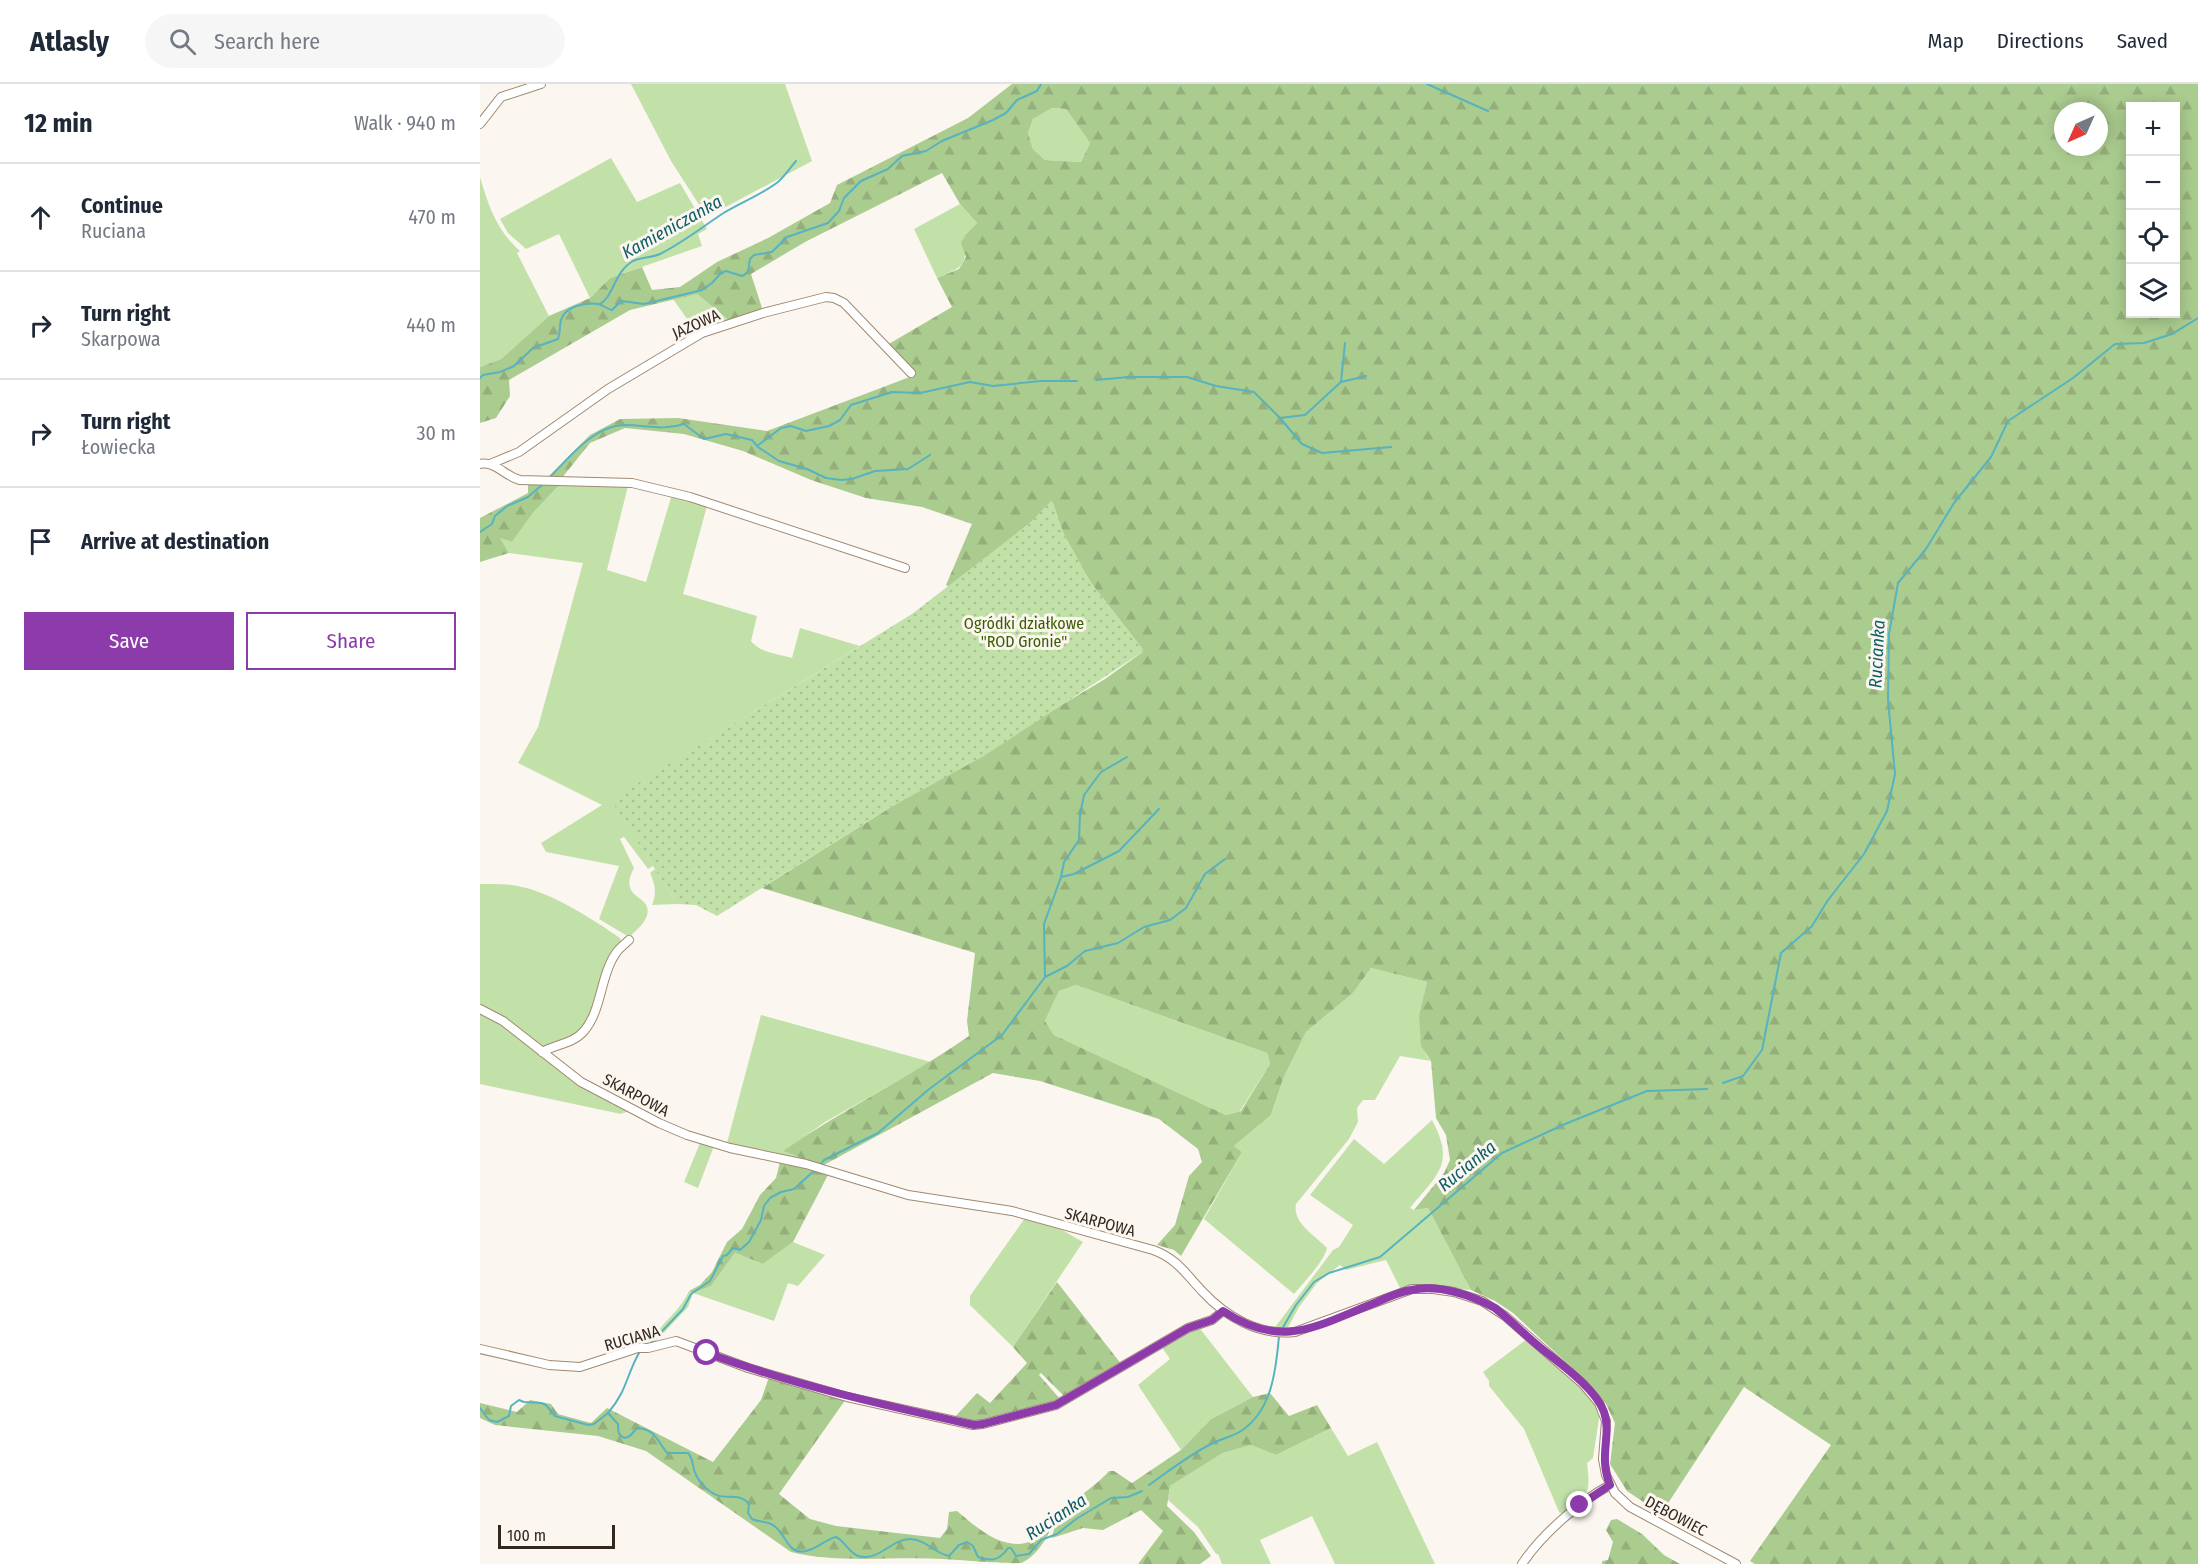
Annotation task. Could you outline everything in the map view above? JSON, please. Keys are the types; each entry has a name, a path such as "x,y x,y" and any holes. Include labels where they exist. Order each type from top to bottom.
{"street":[{"path":"480,124 501,97 542,84"},
{"name":"JAZOWA","path":"480,464 490,464 519,452 608,389 702,333 763,313 826,297 834,297 844,303 911,373"},
{"path":"490,464 512,478 520,480 616,482 659,489 690,497 905,568"},
{"path":"542,1052 570,1042 584,1031 615,953 629,940"},
{"name":"SKARPOWA","path":"480,1009 503,1021 581,1082 659,1123 698,1139 806,1164 908,1195 1012,1211 1165,1254 1180,1264 1202,1291 1223,1311 1258,1329 1286,1333 1310,1328 1412,1289 1454,1292 1482,1301 1505,1316 1583,1384 1599,1403 1606,1420 1603,1459 1610,1485"},
{"name":"RUCIANA","path":"480,1349 549,1365 580,1367 638,1348 648,1348 676,1341 748,1368 847,1397 974,1425 1056,1405 1188,1328 1212,1320 1223,1311"},
{"path":"1522,1564 1536,1546 1586,1499 1610,1485"},
{"name":"DĘBOWIEC","path":"1610,1485 1620,1499 1630,1507 1736,1564"}],"green space":[{"path":"631,84 785,84 812,161 707,217 671,161"},
{"path":"1012,84 2198,84 2198,1564 1755,1564 1750,1561 1831,1445 1744,1387 1661,1514 1627,1491 1610,1464 1615,1423 1606,1404 1586,1381 1513,1313 1495,1301 1471,1290 1428,1208 1414,1210 1444,1173 1450,1160 1446,1135 1436,1118 1431,1061 1421,1046 1419,1016 1427,982 1371,968 1353,993 1306,1032 1283,1079 1271,1115 1234,1146 1242,1152 1181,1256 1174,1250 1157,1245 1175,1225 1189,1176 1202,1162 1198,1149 1159,1119 1040,1081 993,1073 822,1166 783,1151 969,1036 967,1021 975,953 762,888 891,807 1105,679 1144,651 1091,583 1064,535 1052,501 1030,523 949,587 946,585 972,524 922,507 866,498 811,480 743,451 684,434 625,428 590,443 561,479 546,479 590,435 620,419 678,418 767,431 915,375 887,345 952,307 937,278 959,269 966,257 961,243 977,223 960,204 942,173 805,242 751,274 763,311 731,322 697,294 630,310 509,380 510,396 496,418 480,423 480,367 501,359 549,316 590,298 610,278 642,267 652,290 680,287 717,262 768,238 830,203 837,185 968,118","holes":["1052,108 1066,109 1090,143 1081,162 1045,160 1033,149 1028,133 1033,119","1076,985 1267,1053 1270,1064 1241,1111 1226,1115 1054,1035 1045,1021 1059,991"]},
{"path":"1052,108 1066,109 1090,143 1081,162 1045,160 1033,149 1028,133 1033,119"},
{"path":"611,158 637,202 680,183 707,229 698,234 702,246 610,278 590,298 559,234 526,249 508,233 500,219"},
{"path":"480,177 494,217 505,235 520,251 517,253 549,316 501,359 480,367"},
{"path":"960,204 977,223 966,234 966,252 962,263 954,270 937,278 914,229"},
{"path":"697,294 731,322 711,327 704,324 697,333 673,299"},
{"path":"528,482 561,483 533,513 512,542 500,538 509,553 480,562 480,518 528,493"},
{"path":"561,483 628,486 607,570 646,582 672,494 707,506 683,594 757,616 751,641 759,648 770,652 792,658 800,628 860,646 612,800 653,866 648,869 624,837 620,839 634,868 629,884 635,895 647,906 648,911 645,920 629,937 599,919 619,866 546,852 541,843 602,805 518,763 538,727 583,563 509,553 499,537 512,542 533,513"},
{"name":"Ogródki działkowe \"ROD Gronie\"","path":"1052,500 1064,535 1091,583 1144,651 984,756 891,807 717,916 696,905 677,904 611,800 912,614 1030,523"},
{"path":"655,869 677,904 652,905 655,889 650,873"},
{"path":"480,884 512,885 534,890 559,901 620,938 621,941 589,1016 577,1033 542,1047 480,1006"},
{"path":"1371,968 1427,982 1420,1023 1422,1044 1431,1061 1400,1056 1375,1100 1363,1100 1357,1108 1358,1122 1349,1139 1296,1204 1301,1223 1327,1248 1318,1266 1294,1294 1204,1219 1242,1152 1234,1146 1271,1115 1283,1079 1306,1032 1353,993"},
{"path":"1076,985 1267,1053 1270,1064 1240,1111 1226,1115 1054,1035 1045,1021 1059,991"},
{"path":"480,1012 500,1023 629,1111 621,1114 480,1084"},
{"path":"761,1015 931,1062 825,1122 784,1151 803,1159 727,1143"},
{"path":"1432,1120 1439,1135 1443,1159 1435,1177 1410,1208 1414,1210 1428,1208 1471,1290 1418,1285 1401,1290 1386,1260 1346,1270 1340,1265 1317,1283 1299,1307 1286,1331 1279,1330 1276,1326 1333,1250 1339,1247 1353,1225 1310,1195 1354,1139 1384,1164"},
{"path":"700,1143 714,1146 698,1188 684,1182"},
{"path":"780,1162 828,1175 793,1242 763,1264 735,1253 711,1286 693,1293 689,1291 700,1285 712,1272 727,1242 742,1229 760,1195 776,1178"},
{"path":"1025,1218 1062,1230 1083,1242 1013,1347 970,1305 970,1296"},
{"path":"793,1242 825,1255 798,1286 788,1283 774,1321 693,1293 711,1286 735,1253 763,1264"},
{"path":"1057,1282 1122,1365 1065,1397 1041,1373 1039,1375 1061,1400 973,1423 953,1419 977,1393 990,1403 1027,1363 1013,1347"},
{"path":"689,1291 693,1293 688,1307 652,1345 645,1345 644,1338 652,1326 659,1330 679,1307"},
{"path":"1198,1326 1253,1397 1211,1419 1181,1450 1138,1385 1170,1359 1161,1346"},
{"path":"1527,1339 1582,1388 1600,1412 1593,1458 1587,1463 1588,1488 1583,1498 1563,1514 1559,1512 1524,1429 1489,1386 1489,1381 1483,1372"},
{"path":"769,1377 846,1399 779,1494 810,1519 836,1526 940,1538 947,1529 949,1512 957,1511 992,1537 1003,1541 1013,1544 1023,1543 1036,1539 1050,1529 1046,1538 1035,1553 1021,1563 924,1558 847,1559 791,1552 646,1451 598,1436 495,1425 480,1418 480,1403 517,1412 530,1400 551,1404 558,1414 591,1423 607,1408 713,1462 761,1400"},
{"path":"1270,1393 1289,1416 1317,1405 1331,1428 1276,1455 1251,1445 1223,1453 1170,1486 1167,1506 1194,1532 1211,1556 1200,1564 1138,1564 1163,1531 1141,1510 1103,1530 1083,1528 1052,1538 1060,1517 1067,1508 1109,1471 1114,1471 1132,1483 1181,1450 1211,1419 1253,1397"},
{"path":"1331,1428 1348,1456 1377,1442 1435,1564 1335,1564 1312,1516 1260,1540 1271,1564 1222,1564 1218,1554 1198,1527 1168,1500 1170,1486 1223,1453 1251,1445 1276,1455"},
{"path":"1617,1519 1642,1534 1664,1555 1680,1564 1602,1564 1602,1561 1608,1560 1613,1542 1606,1530 1611,1520"}],"waterway":[{"name":"Kamieniczanka","path":"480,378 483,375 500,372 514,366 533,348 558,339 563,315 576,306 598,304 612,310 621,301 644,304 702,290 726,271 742,276 748,271 750,259 754,255 772,252 787,237 828,223 839,211 844,198 861,181 888,169 902,156 926,151 942,141 1006,113 1017,100 1037,91 1041,84"},
{"name":"Kamieniczanka","path":"1427,84 1488,111"},
{"name":"Kamieniczanka","path":"600,304 605,300 622,271 633,261 668,250 722,214 765,191 781,180 796,161"},
{"name":"Rucianka","path":"1723,1083 1743,1076 1762,1050 1781,953 1812,926 1828,900 1864,854 1887,811 1895,774 1888,700 1889,634 1898,583 1926,549 1954,503 1991,457 2008,421 2073,378 2115,344 2144,343 2172,334 2198,318"},
{"path":"1341,382 1345,343"},
{"path":"1280,418 1305,415 1341,382 1366,376"},
{"path":"1096,380 1129,377 1187,377 1216,386 1254,392 1302,444 1322,453 1391,447"},
{"path":"549,478 582,444 613,427 624,425 662,427 684,424 704,439 726,434 752,440 757,446 781,428 791,426 806,431 829,426 840,420 851,405 892,392 920,393 970,382 993,386 1041,381 1077,381"},
{"path":"758,447 779,461 807,469 826,478 841,480 852,479 875,471 908,469 930,455"},
{"path":"480,532 492,524 495,516 507,506 528,497 542,485"},
{"path":"1045,977 1044,924 1064,862 1079,840 1084,795 1101,772 1127,757"},
{"path":"1061,877 1074,874 1119,851 1159,809"},
{"path":"820,1165 824,1160 878,1133 928,1090 1002,1035 1045,977 1067,966 1085,951 1118,943 1144,927 1170,920 1186,908 1205,874 1225,859"},
{"name":"Rucianka","path":"1282,1329 1296,1305 1314,1282 1329,1273 1380,1257 1502,1153 1565,1124 1647,1091 1707,1089"},
{"path":"650,1344 683,1309 691,1294 710,1281 723,1256 733,1248 740,1250 749,1242 761,1220 764,1206 770,1198 794,1189 816,1169"},
{"name":"Rucianka","path":"1149,1485 1195,1453 1241,1431 1251,1423 1260,1412 1270,1389 1279,1336"},
{"path":"608,1413 619,1398 639,1353"},
{"name":"Rucianka","path":"480,1408 489,1420 497,1422 509,1416 511,1406 519,1400 541,1403 546,1405 555,1416 588,1425 594,1424 608,1413 618,1424 620,1435 625,1438 637,1428 648,1430 667,1453 688,1453 697,1477 709,1490 716,1495 745,1500 749,1504 748,1513 752,1519 776,1527 790,1546 799,1552 810,1550 836,1537 849,1550 858,1556 865,1557 879,1553 897,1542 910,1539 921,1541 949,1556 959,1545 967,1542 973,1546 978,1557 983,1559 992,1560 999,1557 1008,1548 1011,1548 1016,1556 1029,1554 1041,1540 1057,1534 1076,1519 1111,1498 1128,1497 1142,1491"}],"route":[{"path":"707,1353 748,1368 847,1397 974,1425 1056,1405 1188,1328 1212,1320 1223,1311 1258,1329 1286,1333 1310,1328 1412,1289 1422,1288 1460,1293 1495,1308 1583,1384 1599,1403 1606,1420 1603,1459 1610,1485 1580,1505"}]}
